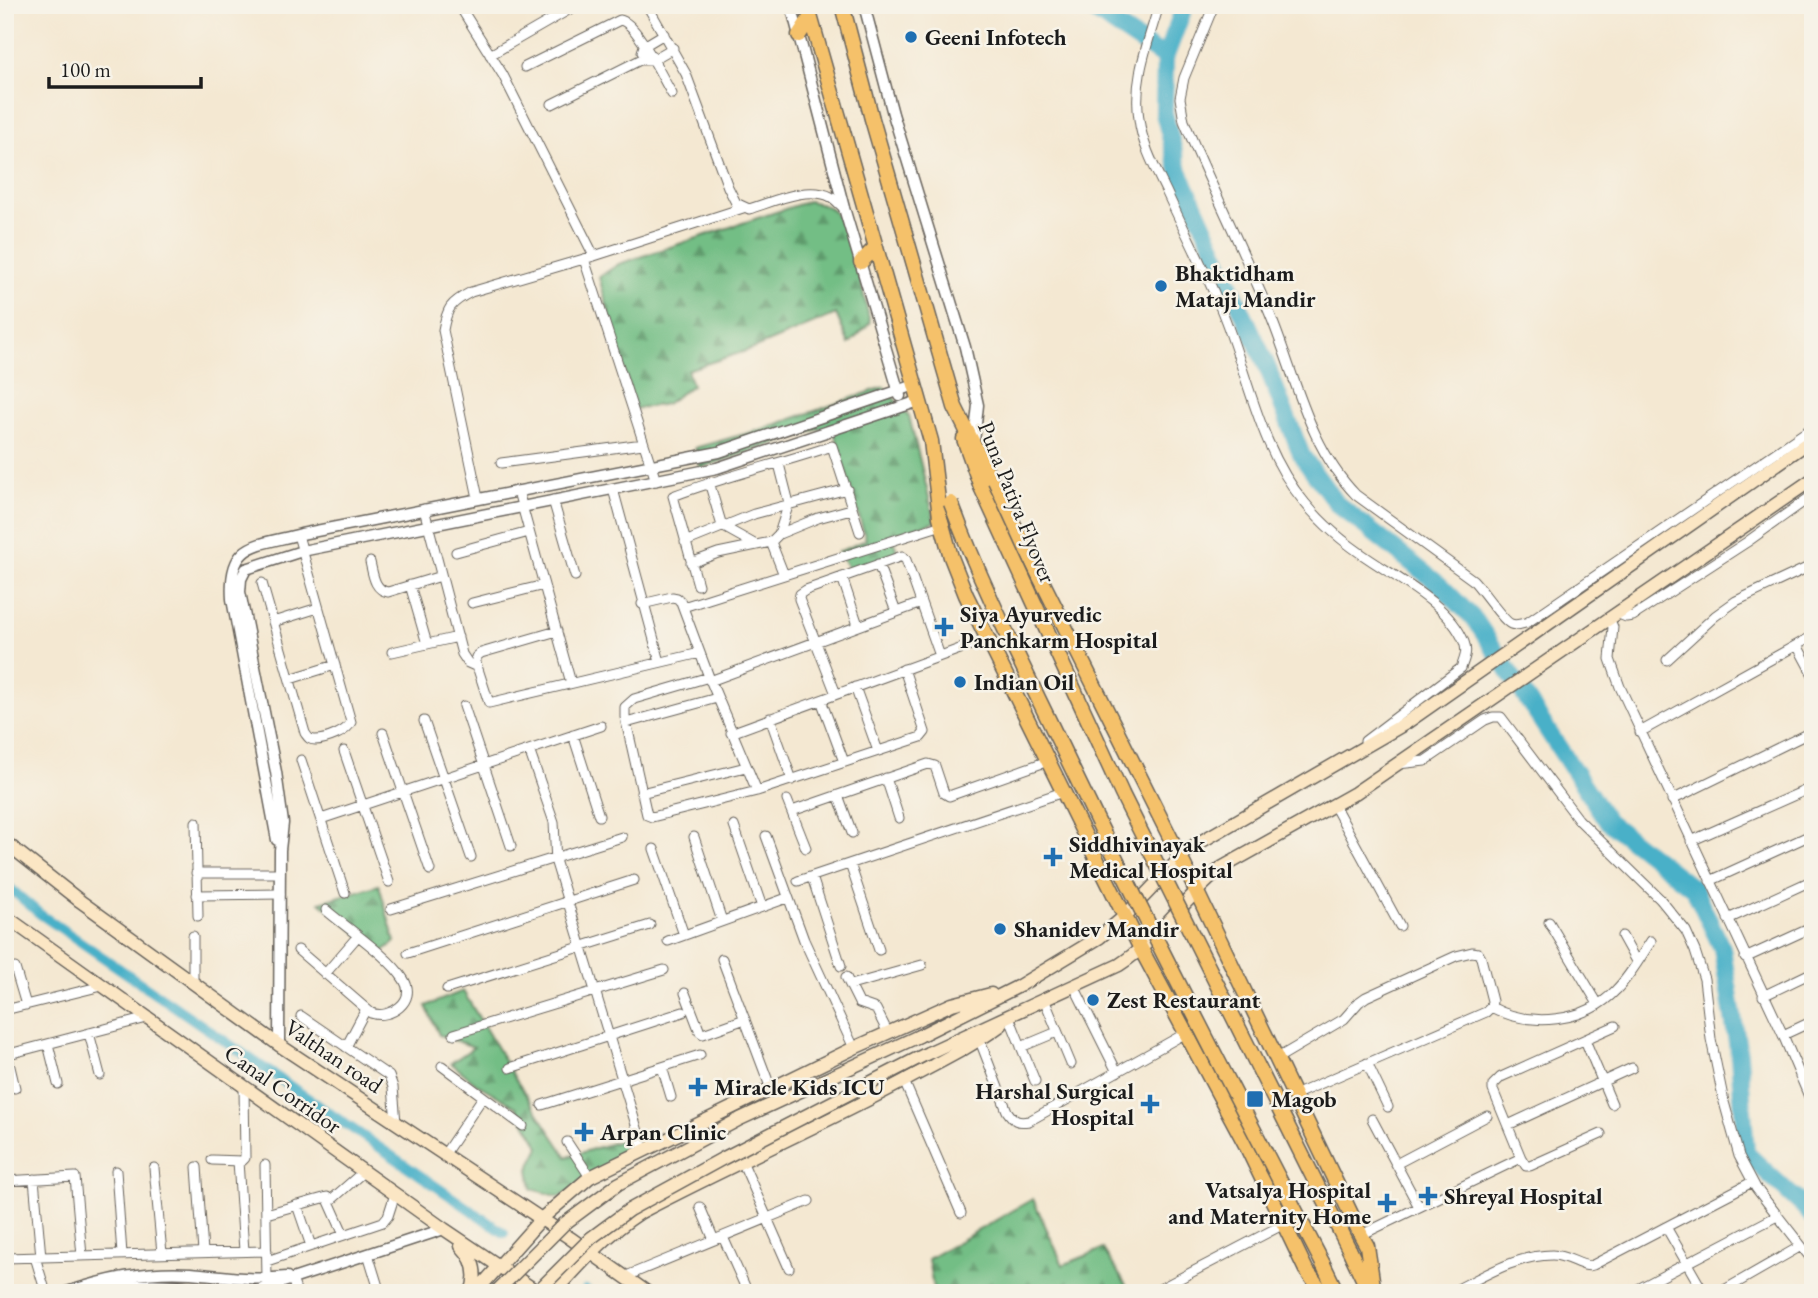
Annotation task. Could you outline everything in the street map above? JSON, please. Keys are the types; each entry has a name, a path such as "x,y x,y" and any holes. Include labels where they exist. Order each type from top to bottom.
{"highway":[{"path":"842,5 955,407 1180,857 1367,1246 1372,1293"},
{"path":"799,35 808,12"},
{"path":"808,12 919,401 964,536 1012,642 1164,957 1338,1293"},
{"path":"861,262 875,248"},
{"name":"Puna Patiya Flyover","path":"955,407 981,487 1122,794 1372,1293"},
{"path":"931,441 942,525 961,582 987,639 1141,949 1248,1150 1306,1270 1323,1293"}],"main road":[{"path":"495,1293 564,1224 618,1184 740,1119 919,1036 1019,986 1100,937 1125,916 1180,857 1199,842 1406,723 1813,439"},
{"path":"538,1293 591,1238 629,1210 928,1053 1119,965 1141,949 1196,891 1223,867 1334,804 1420,750 1813,479"},
{"name":"Valthan road","path":"5,842 80,901 279,1045 648,1293"},
{"name":"Canal Corridor","path":"5,916 363,1172 538,1293"},
{"path":"473,1293 541,1219 590,1177 888,1032 952,1004 1019,986"},
{"path":"554,1293 590,1253 641,1212 741,1161 851,1110 979,1041 1024,1008"},
{"path":"444,1229 471,1256 475,1284 473,1293"}],"street":[{"path":"459,5 503,75 594,256"},
{"path":"490,55 577,5"},
{"path":"647,5 686,74 736,203 749,209 794,196 816,193 831,197 845,208"},
{"path":"791,5 845,208 903,406"},
{"path":"864,5 893,114 965,347 978,405 974,442"},
{"path":"1159,5 1138,80 1139,121 1145,143 1222,310 1266,436 1289,481 1305,504 1333,531 1405,582 1450,620 1464,642 1466,654 1461,668 1341,760"},
{"path":"1214,5 1184,78 1180,98 1184,121 1270,313 1319,442 1340,478 1356,495 1464,572 1486,593 1505,620 1517,625 1528,622 1813,427"},
{"path":"525,66 620,20 631,26 672,94"},
{"path":"640,60 644,46 664,34"},
{"path":"552,104 640,60 652,60 673,48"},
{"path":"478,498 443,330 446,312 455,300 471,292 743,208"},
{"path":"584,259 656,481"},
{"path":"280,850 232,599 233,567 240,555 247,550 298,535 719,452 915,385"},
{"path":"279,1045 280,850 283,823 276,772 242,605 241,579 246,569 302,551 427,524 717,468 919,401"},
{"path":"501,464 643,444"},
{"path":"698,585 673,496 709,482 779,464 832,446 860,532"},
{"path":"779,464 789,503 779,534"},
{"path":"709,482 722,526 756,545"},
{"path":"613,489 642,604 660,662"},
{"path":"685,542 789,503 847,489"},
{"path":"518,491 571,683"},
{"path":"1813,495 1747,542 1633,616 1613,615 1611,659 1640,732 1783,1035 1813,1106"},
{"path":"553,500 575,576"},
{"path":"424,509 465,660 477,667"},
{"path":"691,563 718,553 771,542 779,534 818,518 851,509"},
{"path":"683,607 942,525"},
{"path":"456,552 529,532"},
{"path":"262,583 305,733 314,740 343,731 351,722 298,535"},
{"path":"771,542 784,575"},
{"path":"836,694 799,599 800,594 842,577 902,556 940,656"},
{"path":"370,562 377,587 381,591 388,592 441,576"},
{"path":"878,564 896,612"},
{"path":"1667,660 1715,616 1736,601 1812,568"},
{"path":"842,577 858,625"},
{"path":"410,585 427,644"},
{"path":"472,603 544,585"},
{"path":"642,604 672,597 677,598 683,607 709,679 757,791"},
{"path":"904,669 924,735 757,791 652,817 645,812 626,723 625,707 628,702 709,679 921,603"},
{"path":"273,622 318,608"},
{"path":"557,631 481,653 476,657 489,703 700,653"},
{"path":"1640,732 1813,636"},
{"path":"392,652 458,637"},
{"path":"731,733 987,639"},
{"path":"1797,645 1813,675"},
{"path":"290,679 334,665"},
{"path":"855,687 878,751"},
{"path":"626,723 717,698"},
{"path":"821,700 844,762"},
{"path":"464,706 512,846"},
{"path":"1398,764 1425,761 1485,720 1501,717 1578,820 1674,913 1686,931 1701,970 1711,1039 1739,1156 1752,1182 1813,1261"},
{"path":"770,718 792,780"},
{"path":"424,721 471,857"},
{"path":"321,819 601,726"},
{"path":"1672,800 1813,731"},
{"path":"383,733 430,870"},
{"path":"573,735 599,816"},
{"path":"529,750 554,822 556,857 568,901 644,1151"},
{"path":"344,751 388,882"},
{"path":"301,760 345,893"},
{"path":"792,811 932,764 935,765 944,793 948,796 1048,761"},
{"path":"641,793 746,766"},
{"path":"886,778 899,818"},
{"path":"1691,841 1813,787"},
{"path":"798,881 1063,792"},
{"path":"838,795 852,833"},
{"path":"787,800 806,848"},
{"path":"1334,804 1400,926"},
{"path":"196,822 198,916"},
{"path":"734,826 762,907"},
{"path":"1710,881 1813,834"},
{"path":"391,909 622,836"},
{"path":"766,836 787,898 854,1048"},
{"path":"694,838 722,921"},
{"path":"654,849 684,935"},
{"path":"850,864 879,950"},
{"path":"196,873 280,873"},
{"path":"811,877 841,966"},
{"path":"408,953 634,880"},
{"path":"1728,919 1813,880"},
{"path":"197,895 280,894"},
{"path":"668,941 787,898"},
{"path":"298,950 377,1016 391,1013 401,1007 407,997 406,984 396,970 326,910"},
{"path":"1549,922 1598,1004"},
{"path":"447,989 650,925"},
{"path":"1745,958 1813,927"},
{"path":"193,936 193,983"},
{"path":"1622,936 1637,963"},
{"path":"325,974 357,937"},
{"path":"1491,1007 1517,1018 1570,1017 1598,1004 1616,990 1651,941"},
{"path":"1276,1059 1344,1020 1366,997 1465,953 1478,953 1481,958 1492,1001 1486,1012 1294,1095"},
{"path":"722,959 771,1089"},
{"path":"888,1032 876,1009 859,1003 848,981 922,965"},
{"path":"15,968 26,1005"},
{"path":"454,1034 664,970"},
{"path":"1763,996 1813,972"},
{"path":"5,1010 102,986"},
{"path":"1074,986 1117,1072"},
{"path":"685,993 703,1034 745,1019"},
{"path":"1044,999 1071,1064"},
{"path":"346,1047 366,1009"},
{"path":"510,1068 683,1012"},
{"path":"301,1016 389,1076 393,1081 396,1123"},
{"path":"15,1088 6,1055 147,1018"},
{"path":"1010,1019 1035,1081"},
{"path":"1783,1035 1813,1021"},
{"path":"1601,1134 1526,1166 1493,1090 1496,1081 1615,1026"},
{"path":"1021,1048 1057,1032"},
{"path":"89,1033 100,1075"},
{"path":"979,1041 1007,1111 1019,1123 1029,1121 1186,1033"},
{"path":"1585,1040 1612,1104"},
{"path":"48,1044 58,1084"},
{"path":"542,1105 700,1055"},
{"path":"1367,1063 1388,1107"},
{"path":"442,1066 523,1126"},
{"path":"662,1067 671,1097"},
{"path":"1508,1125 1632,1068"},
{"path":"1800,1077 1813,1071"},
{"path":"904,1081 961,1213"},
{"path":"212,1160 238,1161 245,1158 244,1087"},
{"path":"444,1155 483,1097"},
{"path":"1396,1164 1487,1116"},
{"path":"1372,1119 1419,1207"},
{"path":"567,1142 590,1177"},
{"path":"1361,1235 1521,1158"},
{"path":"238,1161 244,1251"},
{"path":"741,1161 789,1268"},
{"path":"265,1165 267,1279"},
{"path":"197,1167 202,1252"},
{"path":"155,1168 162,1253"},
{"path":"116,1171 122,1255"},
{"path":"330,1201 363,1172"},
{"path":"5,1181 75,1177 82,1256"},
{"path":"34,1179 38,1257 46,1293"},
{"path":"1450,1293 1500,1268 1542,1255 1567,1256 1587,1267 1593,1265 1752,1182"},
{"path":"5,1258 244,1251 267,1256 311,1246 383,1222 388,1216 395,1194"},
{"path":"266,1214 323,1197 330,1201 344,1235"},
{"path":"624,1277 809,1201"},
{"path":"297,1205 311,1246"},
{"path":"700,1207 748,1293"},
{"path":"1638,1289 1777,1216"},
{"path":"1152,1293 1284,1224"},
{"path":"1666,1227 1704,1293"},
{"path":"100,1293 179,1289 253,1293 444,1229"},
{"path":"1719,1293 1801,1246"},
{"path":"368,1254 380,1293"},
{"path":"64,1293 102,1280 140,1273 190,1273 230,1279 296,1277"},
{"path":"296,1277 297,1293"},
{"path":"1803,1293 1813,1287"}],"green space":[{"path":"809,201 830,208 844,229 870,323 849,344 836,314 755,348 687,370 692,385 666,404 635,409 599,277 619,264"},
{"path":"884,387 909,416 935,522 893,534 897,553 850,571 838,552 866,540 832,425 700,468 695,448 763,429"},
{"path":"379,885 395,942 381,953 320,902"},
{"path":"463,991 516,1080 567,1157 629,1138 636,1152 560,1197 532,1189 529,1169 540,1147 516,1107 477,1084 451,1063 474,1047 439,1035 426,1006"},
{"path":"1033,1199 1063,1265 1103,1249 1131,1293 934,1293 928,1259"}],"waterway":[{"path":"1085,5 1165,58"},
{"path":"1185,5 1165,58 1164,113 1179,171 1266,364 1302,456 1337,504 1441,586 1475,620 1607,821 1694,889 1722,948 1739,1055 1746,1153 1813,1218"},
{"path":"5,884 40,914 504,1233"},
{"path":"586,1290 590,1293"}],"place":[{"name":"Geeni Infotech","path":"911,37"},
{"name":"Bhaktidham Mataji Mandir","path":"1161,286"},
{"name":"Siya Ayurvedic Panchkarm Hospital","path":"944,627"},
{"name":"Indian Oil","path":"960,682"},
{"name":"Siddhivinayak Medical Hospital","path":"1053,857"},
{"name":"Shanidev Mandir","path":"1000,929"},
{"name":"Zest Restaurant","path":"1093,1000"},
{"name":"Miracle Kids ICU","path":"698,1087"},
{"name":"Magob","path":"1255,1099"},
{"name":"Harshal Surgical Hospital","path":"1150,1104"},
{"name":"Arpan Clinic","path":"584,1132"},
{"name":"Shreyal Hospital","path":"1428,1196"},
{"name":"Vatsalya Hospital and Maternity Home","path":"1387,1203"}]}
